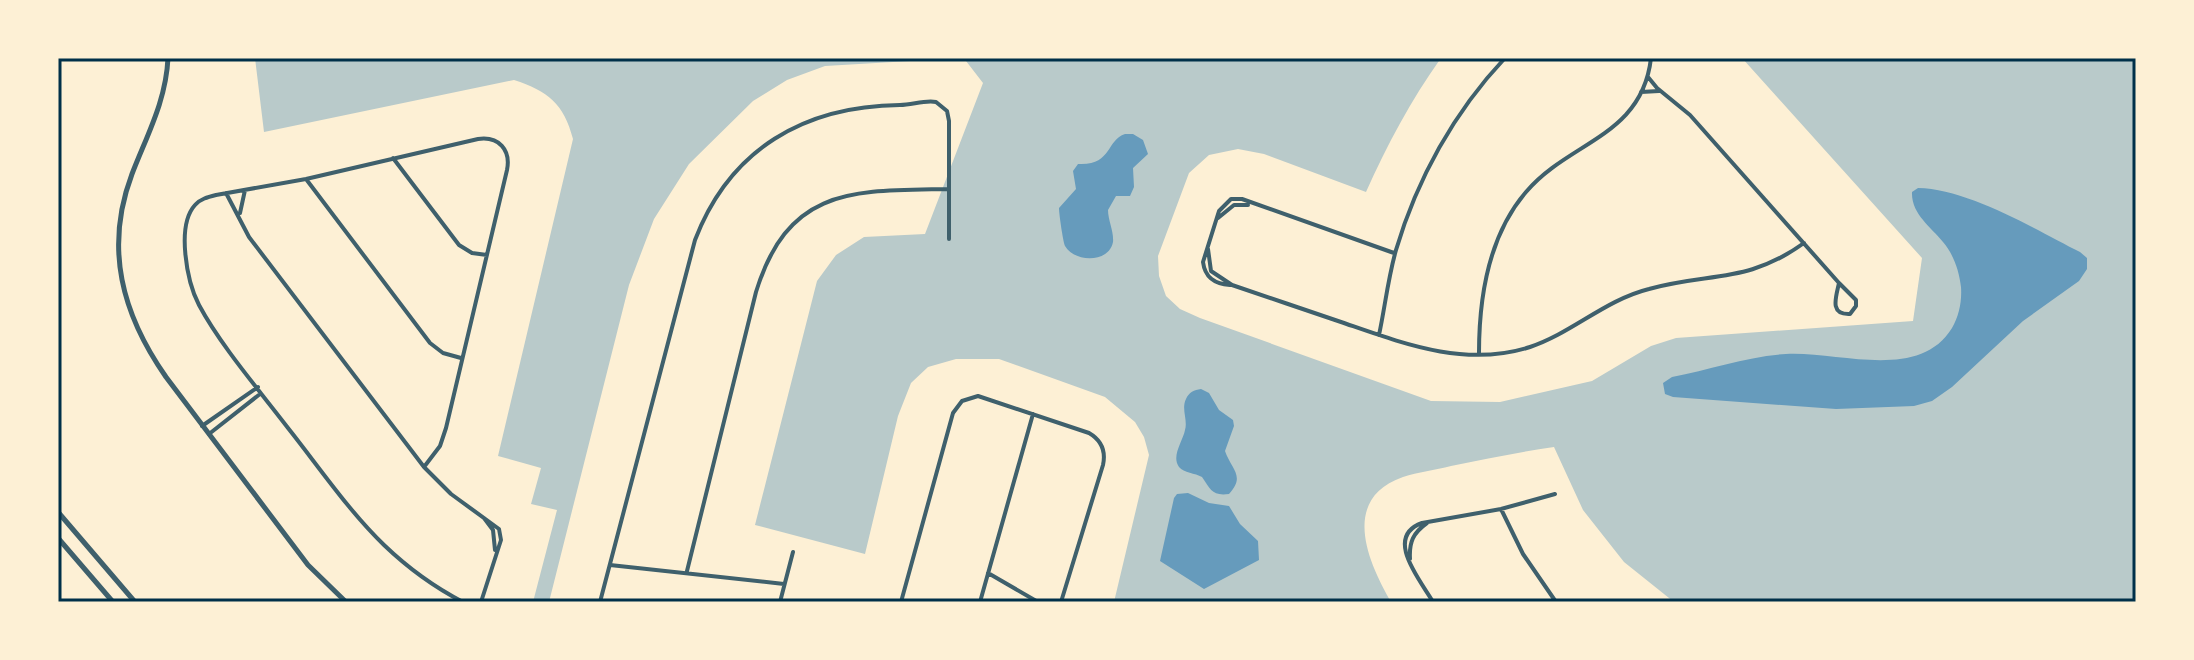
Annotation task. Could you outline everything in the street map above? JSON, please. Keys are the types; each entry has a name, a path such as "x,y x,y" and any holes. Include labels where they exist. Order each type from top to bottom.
{"street":[{"path":"168,58 164,94 121,207 119,264 124,295 148,352 308,565 346,602"},
{"path":"1379,335 1395,254 1415,196 1456,121 1505,58"},
{"path":"1479,354 1485,285 1496,248 1513,210 1541,176 1618,124 1641,92 1651,58"},
{"path":"1647,76 1690,115 1856,300 1850,314 1844,315 1834,304 1839,283"},
{"path":"1641,92 1661,91"},
{"path":"600,602 695,240 707,212 733,174 766,144 817,117 857,107 931,100 944,107 949,116 949,239"},
{"path":"424,467 444,437 509,162 502,145 487,138 306,179 204,198 194,206 188,217 187,268 198,303 259,390 347,504 384,545 429,582 463,602"},
{"path":"393,158 459,245 472,253 487,255"},
{"path":"306,179 430,343 443,353 461,358"},
{"path":"239,219 245,189"},
{"path":"687,571 756,292 773,248 806,214 848,194 949,189"},
{"path":"226,193 249,237 424,467 451,494 495,524 501,534 481,602"},
{"path":"1395,254 1257,207 1234,205 1216,220 1203,262 1208,276 1220,284 1232,285 1420,349 1479,354 1526,348 1549,340 1622,298 1648,289 1751,272 1804,243"},
{"path":"202,426 259,390"},
{"path":"209,434 259,390"},
{"path":"901,602 955,409 966,399 978,396 1089,433 1098,440 1104,454 1061,602"},
{"path":"980,602 1033,414"},
{"path":"1433,602 1410,563 1409,548 1413,536 1429,522 1501,509 1555,494"},
{"path":"1501,509 1523,554 1556,602"},
{"path":"58,512 135,602"},
{"path":"58,538 113,602"},
{"path":"780,602 793,552"},
{"path":"610,565 784,584"},
{"path":"988,573 1038,602"}],"shaded area":[{"path":"255,58 1441,58 1400,123 1366,192 1264,154 1238,149 1209,155 1189,173 1158,256 1159,276 1166,296 1180,309 1200,318 1431,401 1500,402 1592,381 1651,346 1676,338 1913,321 1922,258 1742,58 2136,58 2136,602 1674,602 1624,562 1583,510 1554,447 1415,474 1383,487 1371,500 1365,516 1365,533 1374,569 1391,602 1114,602 1149,455 1144,437 1135,422 1105,397 999,359 956,359 928,367 911,383 898,416 865,554 755,525 817,281 836,255 864,237 925,234 983,83 966,61 944,59 825,66 787,80 753,101 689,164 654,219 629,285 549,602 533,602 557,510 531,504 541,468 498,456 573,139 565,117 545,94 514,80 264,132"}],"water":[{"path":"1125,134 1133,134 1143,140 1148,154 1133,168 1134,187 1130,196 1116,196 1108,210 1113,242 1110,249 1099,257 1076,256 1065,246 1059,208 1076,189 1073,171 1078,164 1089,164 1103,157 1114,142"},
{"path":"1918,188 1958,195 2022,222 2080,252 2087,258 2087,269 2079,281 2023,321 1952,387 1932,401 1914,406 1836,409 1665,394 1663,383 1672,377 1757,357 1807,354 1899,359 1919,354 1938,344 1956,319 1961,287 1950,252 1915,207 1912,192"},
{"path":"1201,389 1209,393 1219,410 1233,420 1234,426 1225,451 1237,477 1229,494 1215,493 1202,477 1184,471 1177,463 1186,426 1185,403 1190,393"},
{"path":"1188,493 1209,503 1229,506 1240,524 1258,541 1259,560 1204,589 1160,561 1174,498 1177,494"}]}
